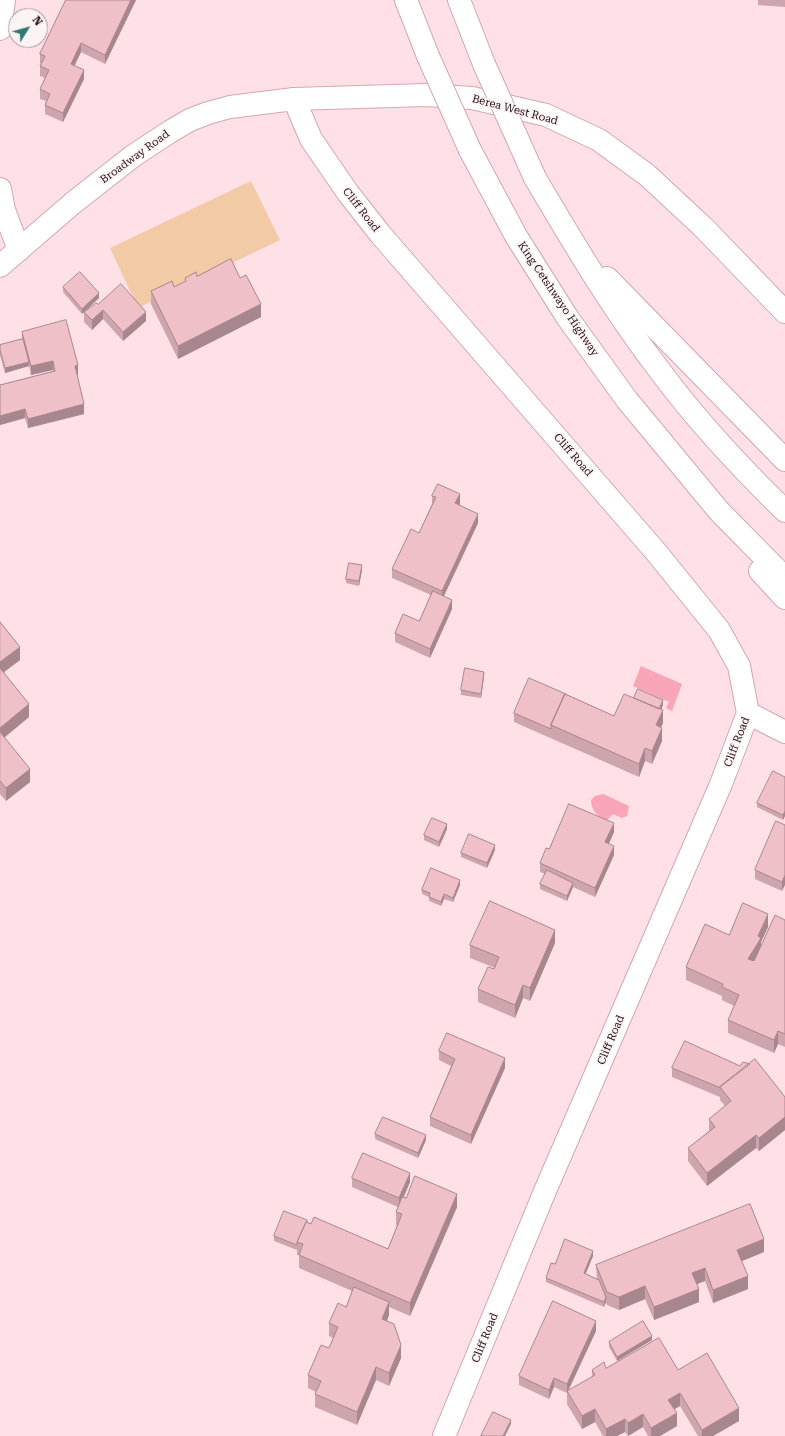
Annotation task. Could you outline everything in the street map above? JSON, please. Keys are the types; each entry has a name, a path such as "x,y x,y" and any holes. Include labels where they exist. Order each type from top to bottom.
{"main road":[{"path":"0,29 4,0"},
{"name":"King Cetshwayo Highway","path":"406,0 428,56 470,150 516,236 567,318 627,400 719,511 785,578"},
{"path":"459,0 484,64 535,178 572,241 660,372 693,412 763,490 785,511"},
{"name":"Berea West Road","path":"294,99 425,95 472,98 546,115 574,127 599,140 647,175 703,227 785,312"},
{"name":"Broadway Road","path":"0,266 73,203 133,156 190,120 230,107 294,99"},
{"name":"Cliff Road","path":"294,99 311,139 322,157 381,235 656,552 719,630 739,666 748,713 721,784 545,1191 444,1436"},
{"path":"0,189 4,210 19,250"},
{"path":"572,241 785,460"},
{"path":"719,511 756,567 785,598"},
{"path":"748,713 785,732"}],"shaded area":[{"path":"251,181 280,240 138,308 110,248"},
{"path":"641,666 682,684 672,711 666,708 669,702 633,686"},
{"path":"603,794 629,806 627,816 622,818 613,814 606,821 597,815 593,810 591,800 595,796"}],"building":[{"path":"66,0 131,0 105,55 81,43 71,64 84,70 63,113 45,105 50,94 40,89 49,70 40,66 45,56 40,54 43,48 48,48 48,37"},
{"path":"231,259 240,278 246,275 261,304 178,346 151,291 172,281 174,287 186,281 185,278 196,272 197,276"},
{"path":"80,272 99,293 82,309 63,287"},
{"path":"121,284 146,312 123,332 103,310 92,320 84,312 96,303 98,304"},
{"path":"66,320 78,365 75,366 84,404 28,419 25,409 0,416 0,385 55,371 53,361 31,366 22,332"},
{"path":"23,339 29,362 5,368 0,345"},
{"path":"438,484 460,494 455,503 478,514 442,591 392,569 411,529 419,533 436,497 432,496"},
{"path":"349,563 362,565 359,581 346,579"},
{"path":"433,591 452,600 430,649 395,633 403,614 419,621"},
{"path":"0,622 20,647 0,662"},
{"path":"0,668 29,704 0,728"},
{"path":"465,668 484,672 481,694 461,690"},
{"path":"529,678 566,694 551,725 551,729 514,713"},
{"path":"638,689 663,700 659,709 634,698"},
{"path":"565,694 614,716 624,694 663,710 656,725 662,728 652,751 645,748 639,764 551,725"},
{"path":"0,732 30,769 6,788 0,781"},
{"path":"773,771 785,777 785,811 783,815 757,803"},
{"path":"569,804 614,823 605,842 614,846 595,888 540,863 546,848 549,849"},
{"path":"432,818 447,824 439,842 424,835"},
{"path":"776,821 785,825 785,875 782,882 755,870"},
{"path":"469,834 495,845 487,863 461,853"},
{"path":"431,868 460,880 453,898 444,894 441,902 429,897 430,893 422,890"},
{"path":"547,870 573,883 567,896 540,884"},
{"path":"490,901 555,930 530,988 523,985 515,1005 478,989 488,967 494,969 499,957 470,945"},
{"path":"743,903 768,914 758,936 761,938 748,959 754,961 775,915 785,920 785,1034 778,1031 774,1040 728,1020 739,995 722,987 723,984 686,967 705,924 729,935"},
{"path":"447,1033 505,1058 471,1135 430,1117 455,1059 439,1051"},
{"path":"685,1041 740,1066 743,1062 750,1064 720,1087 721,1088 672,1068"},
{"path":"755,1059 785,1097 785,1117 759,1138 756,1135 707,1173 688,1148 715,1127 709,1119 731,1101 720,1087"},
{"path":"383,1117 426,1135 418,1153 375,1134"},
{"path":"363,1153 410,1173 399,1198 352,1178"},
{"path":"415,1176 457,1194 410,1303 299,1255 303,1244 297,1242 306,1222 311,1224 314,1217 388,1249 402,1214 396,1212 402,1197 406,1198"},
{"path":"750,1204 764,1239 737,1250 748,1276 713,1290 705,1268 692,1273 699,1289 654,1307 645,1286 619,1297 607,1292 596,1265"},
{"path":"284,1211 307,1220 297,1245 274,1236"},
{"path":"565,1239 593,1251 584,1273 599,1280 606,1297 604,1302 546,1278 551,1263 555,1264"},
{"path":"354,1287 389,1302 382,1319 394,1324 401,1345 389,1373 376,1367 357,1412 315,1394 321,1381 308,1375 321,1345 329,1348 338,1327 329,1323 338,1303 346,1307"},
{"path":"553,1301 596,1321 567,1384 554,1378 549,1390 519,1376"},
{"path":"643,1321 652,1336 617,1357 609,1342"},
{"path":"659,1338 678,1370 707,1353 739,1408 702,1430 680,1393 668,1400 677,1413 651,1428 643,1414 628,1423 625,1419 606,1429 595,1409 582,1416 567,1391 595,1375 592,1370 604,1362 606,1368"},
{"path":"493,1412 511,1420 503,1436 481,1436"}]}
